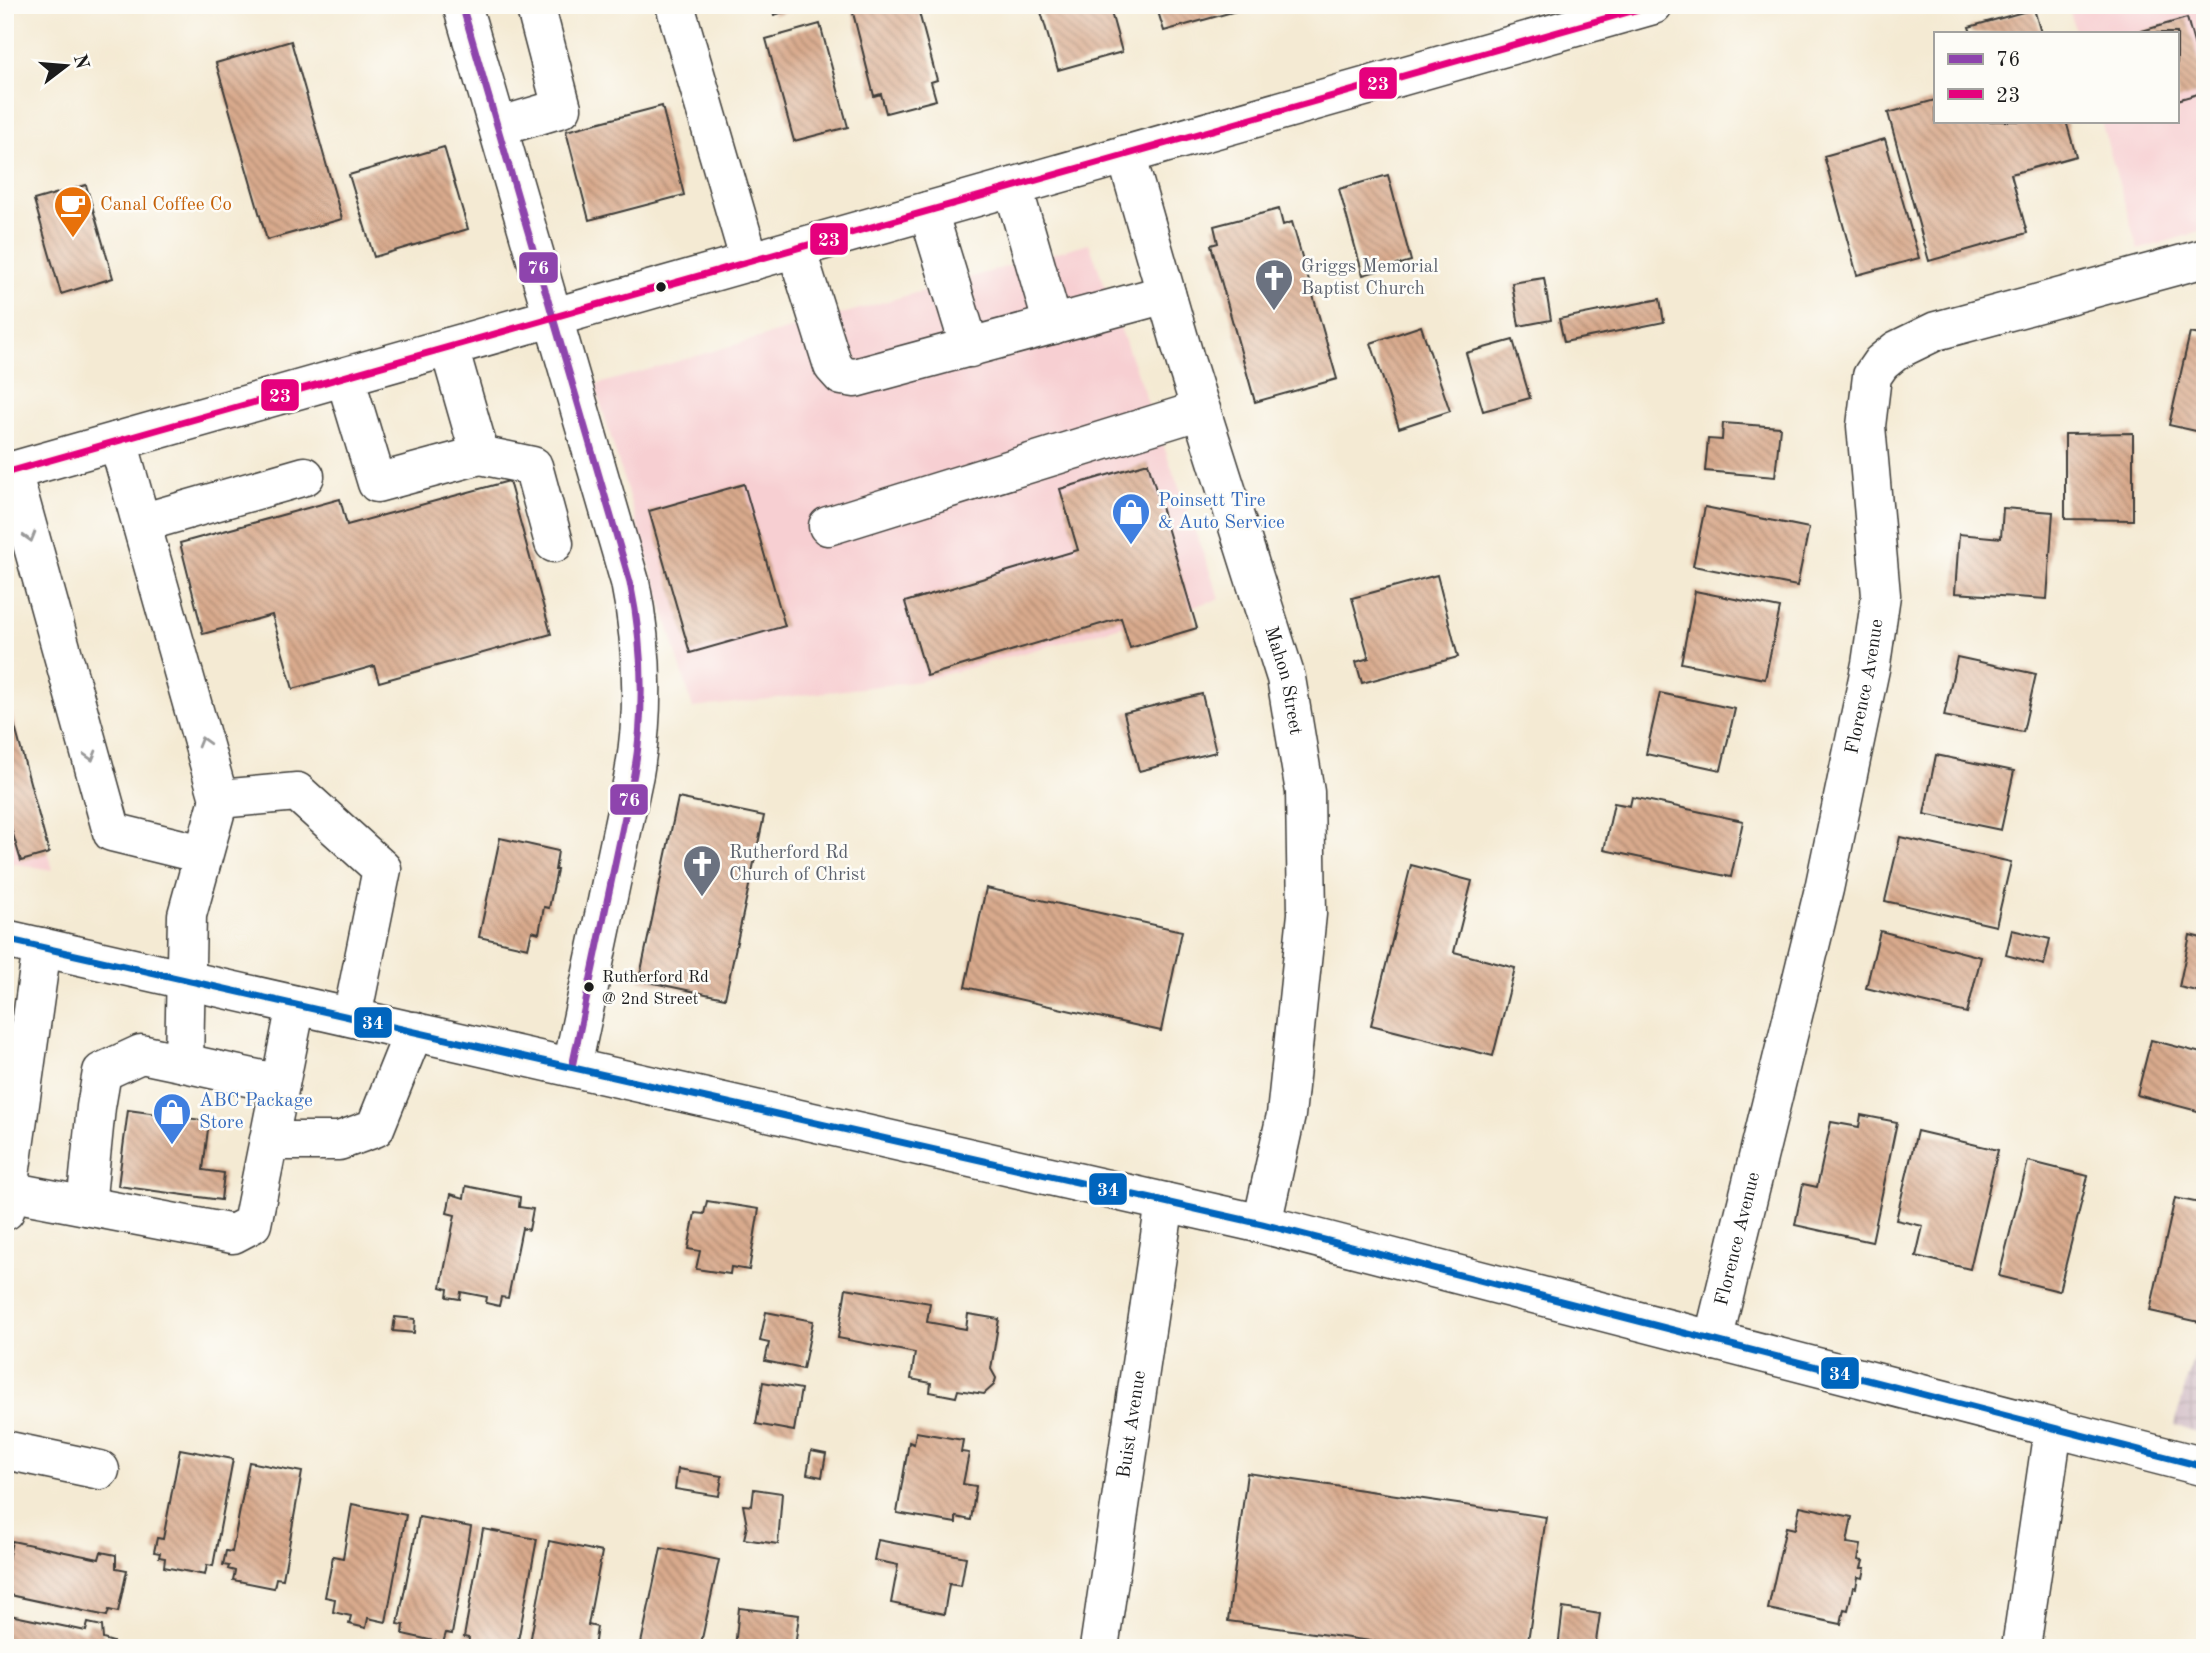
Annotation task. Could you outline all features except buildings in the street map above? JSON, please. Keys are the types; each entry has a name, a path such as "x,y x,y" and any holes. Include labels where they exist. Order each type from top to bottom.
{"main road":[{"path":"463,5 630,582 642,663 639,739 634,774 572,1068"},
{"path":"498,127 562,108 534,5"},
{"path":"675,5 750,262"},
{"path":"202,854 112,832 8,472 1653,5"},
{"name":"Mahon Street","path":"1126,155 1201,410 1286,678 1305,792 1307,914 1286,1115 1262,1224"},
{"path":"1013,187 1053,325"},
{"path":"928,211 970,348"},
{"path":"796,248 833,366 842,376 855,378 1166,294"},
{"name":"Florence Avenue","path":"1713,1341 1824,889 1871,664 1881,595 1866,426 1872,376 1881,363 1897,350 1936,331 2205,258"},
{"path":"449,347 480,455"},
{"path":"345,377 377,483 480,455 533,466 591,447"},
{"path":"828,526 1201,410"},
{"path":"118,441 219,799 187,915 184,1063"},
{"path":"533,466 554,543"},
{"path":"141,523 305,476"},
{"path":"219,799 297,792 382,869 352,1017"},
{"path":"5,939 1262,1224 2205,1467"},
{"path":"43,947 6,1201 86,1206 233,1234 252,1224 296,1005"},
{"path":"269,1141 339,1141 375,1128 414,1031"},
{"path":"86,1206 102,1072 141,1054 280,1084"},
{"name":"Buist Avenue","path":"1099,1648 1165,1202"},
{"path":"2021,1648 2053,1429"},
{"path":"5,1450 100,1470"}],"shaded area":[{"path":"2068,5 2205,5 2205,230 2138,250 2101,122 2178,122 2178,32 2076,32"},
{"path":"1089,243 1220,599 920,681 693,708 595,385"},
{"path":"5,687 53,870 5,862"},
{"path":"2205,1313 2205,1435 2175,1425"}],"transit line":[{"name":"76","path":"462,5 630,582 638,630 641,678 638,750 572,1067"},
{"name":"23","path":"5,473 1653,5"},
{"name":"34","path":"5,939 1262,1224 2205,1467"}],"place":[{"name":"Canal Coffee Co","path":"73,239"},
{"name":"Griggs Memorial Baptist Church","path":"1274,312"},
{"name":"Poinsett Tire & Auto Service","path":"1131,546"},
{"name":"Rutherford Rd Church of Christ","path":"702,898"},
{"name":"Rutherford Rd @ 2nd Street","path":"589,987"},
{"name":"ABC Package Store","path":"172,1146"}]}
